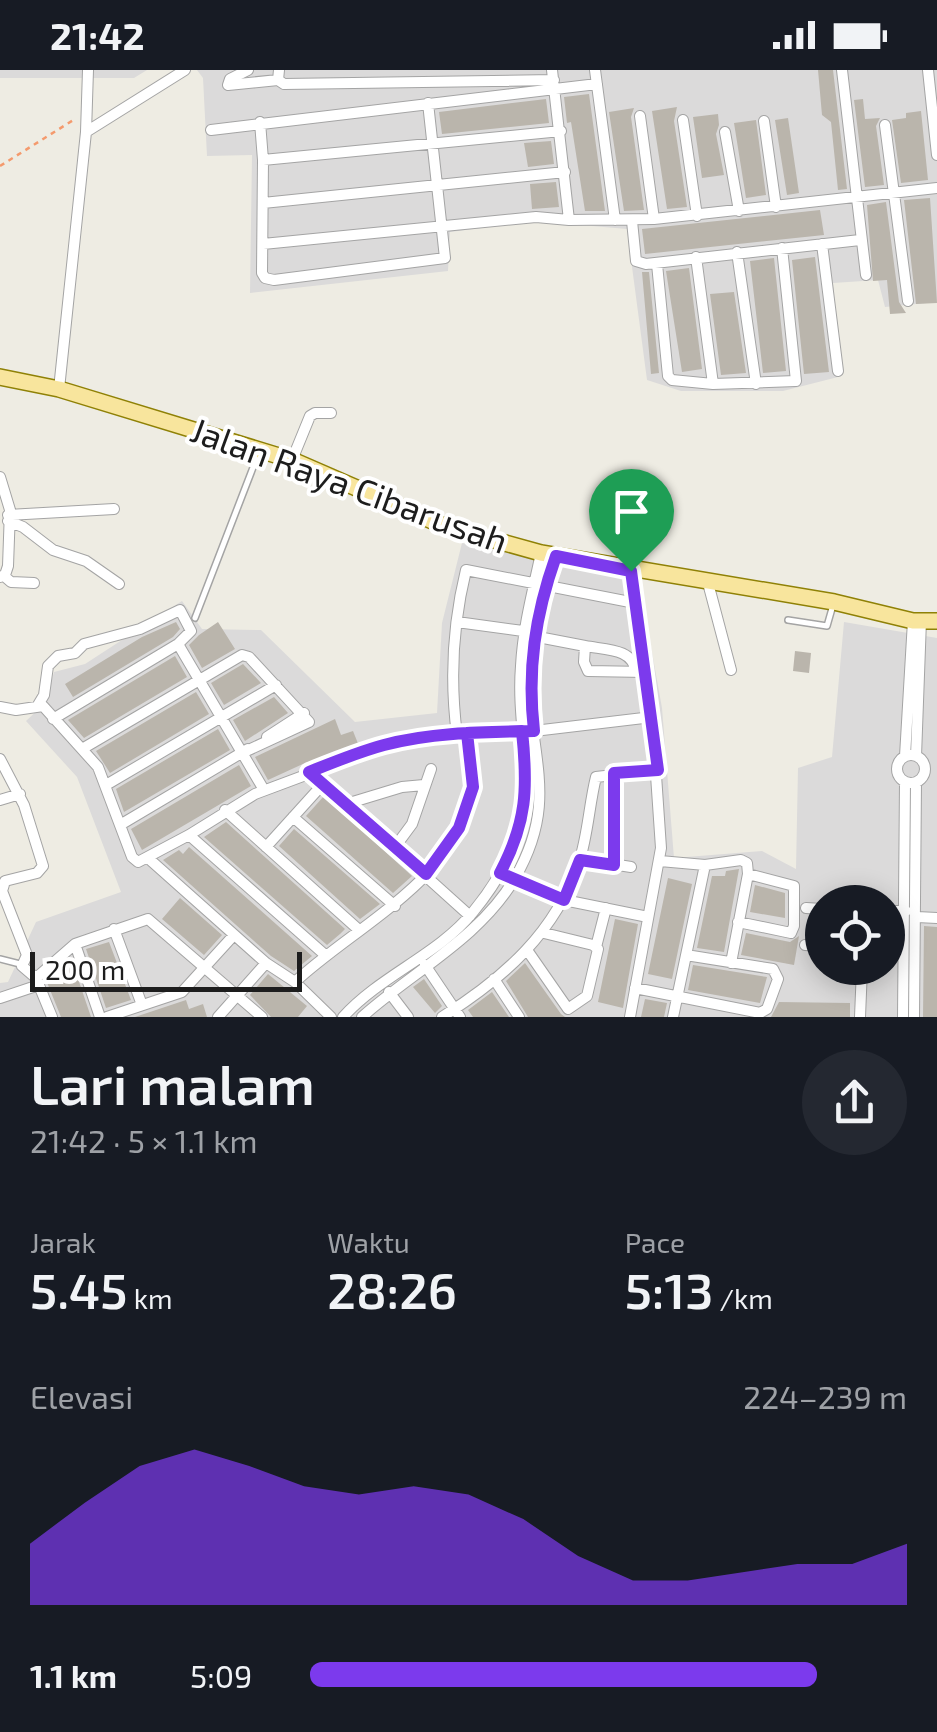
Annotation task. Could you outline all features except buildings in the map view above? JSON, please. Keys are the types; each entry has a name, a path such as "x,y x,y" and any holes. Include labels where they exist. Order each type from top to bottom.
{"main road":[{"name":"Jalan Raya Cibarusah","path":"0,378 59,389 292,460 444,526 548,555 834,602 924,621"}],"street":[{"path":"59,389 86,131 88,70"},
{"path":"86,131 185,70"},
{"path":"248,70 230,79 228,86 279,75 284,84 421,76 597,84"},
{"path":"595,70 615,220"},
{"path":"842,70 866,274"},
{"path":"928,70 937,155"},
{"path":"212,130 428,104 554,80"},
{"path":"554,80 569,220"},
{"path":"260,122 262,273 274,280 440,260 447,256 428,104"},
{"path":"640,116 654,220"},
{"path":"684,120 696,216"},
{"path":"764,122 776,207"},
{"path":"885,125 908,300"},
{"path":"263,160 561,131"},
{"path":"725,132 738,211"},
{"path":"263,202 565,172"},
{"path":"263,244 536,217 654,220 937,188"},
{"path":"632,221 636,261 657,264 860,240"},
{"path":"822,244 838,371"},
{"path":"657,264 668,376 677,382 713,384 796,381 782,248"},
{"path":"737,252 756,384"},
{"path":"696,258 713,384"},
{"path":"292,460 312,414 331,413"},
{"path":"0,476 8,518 8,566 2,577 11,582 34,583"},
{"path":"8,518 114,509"},
{"path":"8,518 53,550 86,561 119,584"},
{"path":"343,1017 373,987 470,916 514,846 524,808 528,634 548,555"},
{"path":"295,982 324,954 395,906 426,874 459,828 473,787 454,712 456,622 466,570 635,602"},
{"path":"630,1017 660,862 658,770 652,716 641,672 631,571"},
{"path":"708,582 731,670"},
{"path":"38,705 44,694 48,666 58,656 75,653 84,644 140,629 177,608 191,628 178,644 54,718"},
{"path":"911,782 899,777 897,769 910,756 924,621"},
{"path":"456,622 629,654 641,672"},
{"path":"178,644 264,790"},
{"path":"586,646 584,662 588,671 641,672"},
{"path":"82,749 242,655 249,657 309,722 242,753 120,825"},
{"path":"106,785 276,684"},
{"path":"0,707 16,710 38,705 48,710 98,767 132,857 138,862 190,836 225,810 264,790 386,744 652,716"},
{"path":"362,1017 479,922 514,880 535,836 539,816 541,775 528,731"},
{"path":"910,756 924,766 924,772 911,782"},
{"path":"0,759 20,794 43,866 37,874 5,882 1,887 28,956 22,966 38,982 52,1017"},
{"path":"395,847 412,824 431,769"},
{"path":"442,1017 458,1013 544,933 564,900 580,860 596,777 658,770"},
{"path":"309,772 470,916"},
{"path":"614,773 614,865"},
{"path":"911,782 914,1017"},
{"path":"266,847 322,784"},
{"path":"346,804 402,786 424,785"},
{"path":"0,800 20,794"},
{"path":"225,810 359,930"},
{"path":"293,817 395,906"},
{"path":"190,836 324,954"},
{"path":"148,858 331,1017"},
{"path":"580,860 631,868"},
{"path":"660,862 705,865 741,860 746,864 748,874 731,963"},
{"path":"674,1017 705,865"},
{"path":"500,873 564,900 648,917"},
{"path":"738,922 791,933 794,926 796,890 791,883 748,874"},
{"path":"527,950 568,1009 577,1006 591,989 606,908"},
{"path":"905,913 937,918"},
{"path":"903,1017 911,914"},
{"path":"0,998 38,982 75,944 148,919 262,1017"},
{"path":"114,929 142,1006"},
{"path":"544,933 596,947"},
{"path":"75,944 104,1017 182,992 234,935"},
{"path":"635,988 764,1012 778,973 773,969 686,955"},
{"path":"218,1017 266,964"},
{"path":"425,965 458,1013"},
{"path":"494,979 519,1017"},
{"path":"860,1017 861,985"},
{"path":"390,992 408,1017"},
{"path":"38,1017 46,1004"}],"lane":[{"path":"195,618 260,450"},
{"path":"788,620 827,626 834,602"},
{"path":"0,959 22,966"}],"path":[{"path":"0,166 87,114"}],"shaded area":[{"path":"0,70 147,70 134,78 0,78"},
{"path":"197,70 937,70 937,302 885,307 878,280 833,283 838,377 783,391 681,391 647,380 627,229 534,221 450,232 448,271 250,293 252,155 207,156 203,78"},
{"path":"462,543 639,580 662,708 674,858 762,851 796,869 798,768 832,757 844,622 937,638 937,1017 0,1017 0,983 8,982 36,922 121,892 77,777 26,721 45,703 54,672 85,664 182,601 202,629 261,630 355,722 437,713 442,623"}],"route":[{"path":"631,571 556,556 533,636 529,688 534,731 522,731 467,733 386,744 309,772 426,874 459,828 473,787 467,733 522,731 524,808 514,846 500,873 564,900 580,860 614,865 614,773 658,770 631,571"}]}
